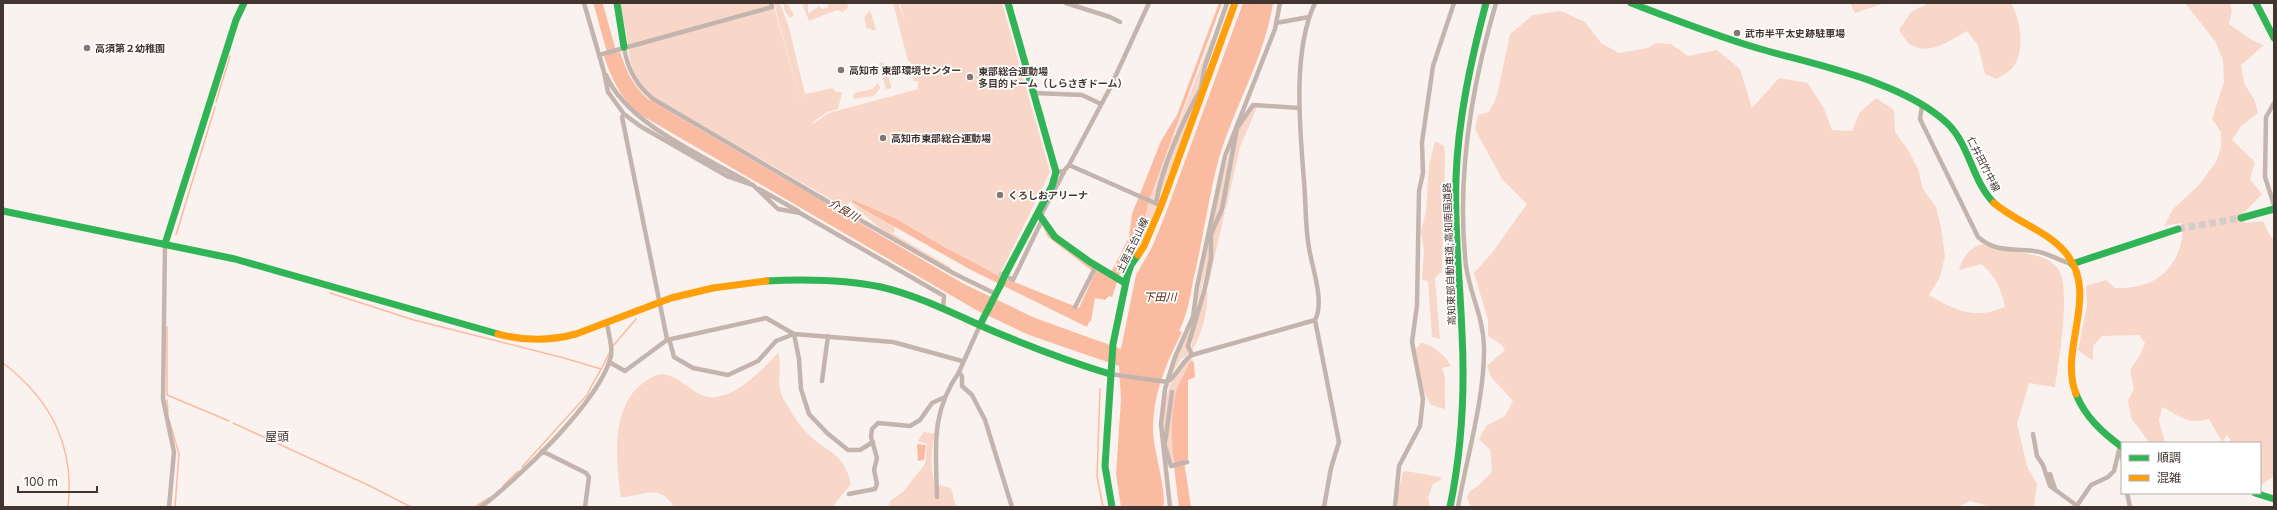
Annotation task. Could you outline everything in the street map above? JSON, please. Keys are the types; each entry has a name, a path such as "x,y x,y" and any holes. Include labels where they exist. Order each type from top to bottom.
{"main road":[{"path":"165,244 236,20 244,3"},
{"path":"617,3 624,47"},
{"path":"980,325 1000,286 1008,276 1041,216 1060,172 1034,93 1008,3"},
{"name":"土居五台山線","path":"1110,506 1105,466 1113,344 1123,282 1131,265 1148,239 1159,205 1235,3"},
{"name":"高知東部自動車道;高知南国道路","path":"1450,507 1458,459 1463,389 1456,208 1457,152 1466,88 1486,3"},
{"name":"仁井田竹中線","path":"1631,3 1734,40 1861,78 1891,90 1922,106 1948,124 1962,142 1983,187 1992,201 2007,214 2052,238 2061,246 2072,264 2080,288 2081,302 2069,362 2072,390 2090,419 2121,446"},
{"path":"2257,3 2274,38"},
{"path":"2241,218 2274,209"},
{"path":"3,211 256,264 523,339 557,340 571,337 643,307 718,286 758,282 834,281 880,287 943,308 1034,348 1112,372"},
{"path":"1041,216 1055,237 1094,269 1108,273 1123,282"},
{"path":"2072,264 2178,229"},
{"path":"2258,494 2274,499"}],"street":[{"path":"584,3 604,72 608,92 624,114 640,126 727,176 753,185 778,209 800,213"},
{"path":"599,55 772,7 771,3"},
{"path":"1066,3 1110,16 1120,22"},
{"path":"1060,172 1069,165 1102,104 1149,3"},
{"path":"1202,91 1205,66 1227,3"},
{"path":"1192,355 1188,346 1194,328 1197,287 1210,234 1222,170 1276,23 1280,3"},
{"path":"1315,3 1309,17 1301,64 1299,131 1309,247 1319,299 1318,314 1315,320 1339,442 1331,468 1324,507"},
{"path":"1395,507 1399,466 1422,422 1423,399 1412,342 1417,305 1419,191 1423,173 1422,142 1433,66 1454,3"},
{"path":"1458,507 1474,426 1483,366 1484,346 1481,317 1466,267 1465,172 1472,102 1478,68 1496,3"},
{"path":"1276,23 1309,17"},
{"path":"624,47 635,81 653,99 825,200 995,295"},
{"path":"604,72 620,99 638,117 944,296 943,308"},
{"path":"1034,93 1082,95 1102,104"},
{"path":"2274,103 2266,116 2265,177 2274,205"},
{"path":"1170,507 1162,410 1166,382 1175,357 1195,316 1205,288 1211,258 1210,234 1222,209 1237,126 1253,105 1299,108"},
{"path":"1922,106 1920,119 1978,236 1984,242 2000,249 2034,251 2072,264"},
{"path":"624,114 622,117 659,303 667,340 670,342 674,357 693,368 724,376 733,374 758,361 776,341 794,334 893,342 962,361"},
{"path":"1069,165 1159,205"},
{"path":"165,244 163,399 174,452 169,507"},
{"path":"1075,307 1094,269"},
{"path":"609,362 625,370 667,340 737,326 763,318 776,322 794,334 799,359 801,389 809,414 827,434 848,450 860,450 873,442"},
{"path":"1112,372 1166,382 1172,378 1183,361 1192,355 1315,320"},
{"path":"481,507 504,490 589,399 612,355 607,323"},
{"path":"937,497 936,442 943,398 959,372 962,361 980,325"},
{"path":"822,381 828,336"},
{"path":"959,372 962,376 962,386 972,395 985,420 1012,507"},
{"path":"1172,392 1164,443 1171,466 1187,462"},
{"path":"849,494 875,489 877,484 874,470 877,458 873,442 872,429 878,423 910,426 920,420 932,403 943,398"},
{"path":"2033,434 2037,456 2043,465 2050,486 2076,506 2091,485 2108,477 2114,471 2121,446"},
{"path":"542,451 586,473 589,477 586,507"},
{"path":"2050,474 2056,490"},
{"path":"2127,494 2130,507"}],"shaded area":[{"name":"高知市東部総合運動場","path":"620,3 773,3 804,114 774,3 780,3 789,28 805,94 833,88 836,92 842,92 838,109 827,112 813,122 813,124 829,113 918,89 917,87 919,82 913,81 913,73 910,71 911,63 908,61 893,3 898,3 905,21 900,3 1002,3 1050,172 999,276 961,257 894,217 852,200 848,204 863,218 861,218 845,206 844,207 655,98 638,80 632,67"},
{"path":"783,3 787,3 794,15 790,18 785,11"},
{"path":"802,3 808,3 808,14 819,6 822,9 827,8 829,3 847,3 848,7 843,12 837,10 809,21"},
{"path":"1850,3 1885,3 1855,13"},
{"path":"1929,3 2011,3 2019,26 2021,43 2020,51 2013,68 1997,79 1985,74 1978,45 1967,31 1940,46 1933,48 1918,48 1909,44 1899,30 1911,12"},
{"path":"2185,3 2230,3 2232,11 2229,24 2250,39 2264,45 2241,65 2244,83 2255,101 2258,113 2241,126 2232,140 2255,162 2250,179 2262,194 2241,216 2245,223 2263,221 2269,234 2274,240 2274,476 2261,485 2261,442 2231,442 2227,435 2222,442 2209,419 2195,421 2184,419 2162,407 2159,421 2165,442 2149,442 2131,418 2128,400 2134,389 2130,370 2140,355 2145,343 2139,335 2102,336 2093,346 2093,361 2078,350 2087,305 2086,286 2106,280 2115,288 2126,288 2147,284 2163,274 2176,258 2183,232 2181,223 2164,226 2173,209 2199,185 2216,162 2221,147 2221,132 2212,119 2224,82 2223,60 2215,41"},
{"path":"870,10 876,29 872,31 871,28 867,29 864,18"},
{"path":"1561,11 1585,22 1601,43 1619,53 1648,48 1656,43 1671,44 1688,56 1717,50 1740,69 1752,108 1779,78 1808,83 1824,109 1832,130 1852,131 1860,112 1876,98 1894,110 1895,132 1908,150 1918,169 1923,189 1936,207 1941,228 1945,256 1940,277 1929,295 1948,305 1966,312 1974,313 1984,313 2005,307 2002,294 1997,283 1991,273 1981,264 1959,270 1962,261 1975,247 1990,244 2006,250 2045,258 2052,262 2061,275 2064,299 2064,314 2055,387 2029,383 2017,424 2027,466 2037,484 2034,506 1992,507 1970,501 1958,507 1471,507 1467,497 1470,491 1478,486 1492,472 1490,450 1479,439 1486,426 1505,416 1513,401 1491,377 1487,366 1505,350 1502,345 1488,336 1488,320 1474,273 1491,254 1527,204 1502,179 1475,129 1478,115 1489,112 1497,96 1510,34 1533,15"},
{"path":"1211,39 1213,40 1198,90 1188,108 1178,134 1175,133"},
{"path":"883,62 891,88 886,89 879,63"},
{"path":"878,83 880,88 874,96 853,99 854,93 873,89"},
{"path":"1200,92 1158,201 1160,188 1169,160"},
{"path":"1253,107 1257,107 1240,147 1226,209 1223,207 1239,127"},
{"path":"1236,129 1227,181 1211,232 1216,200"},
{"path":"1174,135 1177,136 1155,201 1150,199"},
{"path":"1435,141 1444,146 1445,157 1442,271 1435,278 1440,339 1432,337 1428,281 1422,280 1424,250 1421,232 1426,211 1429,166"},
{"path":"1149,202 1156,207 1143,240 1125,272 1122,273 1138,242 1142,231 1141,224"},
{"path":"851,204 878,213 883,221 885,220 894,225 895,232 892,233 950,267 950,269 886,233"},
{"path":"1225,211 1208,287 1212,236 1222,212"},
{"path":"1209,237 1209,259 1195,314"},
{"path":"1207,290 1207,304 1202,329 1192,350 1197,319"},
{"path":"1192,327 1187,349 1189,354 1181,359 1171,375 1179,351"},
{"path":"1421,343 1430,346 1439,352 1451,366 1442,368 1445,377 1445,409 1431,405 1423,390 1416,349"},
{"path":"778,353 780,364 780,391 787,405 803,429 839,458 848,473 851,484 834,507 674,507 668,499 657,493 650,492 621,497 617,452 618,436 620,420 632,393 649,379 662,374 669,375 703,395 717,397 735,391 743,386 758,374"},
{"path":"1191,359 1194,361 1190,361 1174,401 1173,464 1167,446 1170,392 1164,441 1164,407 1170,385 1175,375 1182,366"},
{"path":"924,432 935,434 932,472 935,484 951,488 956,507 888,507 891,500 903,492 925,464 927,444 918,441"},
{"path":"1406,471 1440,477 1441,480 1433,484 1428,498 1430,507 1398,507 1398,492 1403,472"}],"water":[{"path":"1219,3 1222,3 1149,201 1138,242 1119,276 1112,297 1109,296 1105,300 1095,298 1091,321 1087,327 971,270 851,202 853,200 895,218 946,248 999,276 1079,308 1095,273 1048,237 1042,225 1044,224 1051,237 1110,271 1113,269 1129,237 1132,214 1161,141 1177,115"},
{"name":"下田川","path":"1243,3 1273,3 1269,24 1263,43 1219,158 1189,300 1179,331 1182,332 1166,367 1158,390 1154,415 1153,436 1163,492 1163,507 1121,507 1116,474 1121,399 1119,366 1029,335 978,311 641,115 623,96 610,73 604,56 620,52 638,89 648,99 964,284 1035,318 1121,349 1136,275 1152,247 1164,218"},
{"path":"1190,361 1194,362 1195,377 1188,380 1188,459 1184,461 1191,507 1179,507 1172,435 1173,406 1179,384"},
{"path":"917,444 926,445 924,460 918,461"}],"waterway":[{"name":"介良川","path":"598,3 614,61"},
{"path":"216,102 230,56"},
{"path":"176,235 215,107"},
{"path":"330,293 414,320 564,358 601,369"},
{"path":"613,346 636,319"},
{"path":"167,327 167,395 229,421"},
{"path":"522,467 587,395 609,353"},
{"path":"3,363 20,377 34,393 47,409 56,426 63,444 68,464 68,507"},
{"path":"1100,389 1097,476 1103,507"},
{"path":"167,400 168,412"},
{"path":"169,420 179,454 175,507"},
{"path":"233,423 368,485 411,507"},
{"path":"503,486 518,471"},
{"path":"475,507 489,498"}],"tunnel":[{"path":"2178,229 2241,218"},
{"path":"999,273 1007,277"}],"traffic: fast":[{"path":"165,244 236,20 244,3"},
{"path":"617,3 624,47"},
{"path":"1006,273 1052,186 1056,172 1008,3"},
{"path":"1450,507 1460,442 1463,398 1463,355 1456,217 1457,156 1466,90 1486,3"},
{"path":"1631,3 1741,43 1857,76 1882,85 1928,108 1947,123 1955,132 1981,184 1994,203"},
{"path":"2256,3 2274,38"},
{"path":"2241,218 2274,209"},
{"path":"3,211 235,259 498,334"},
{"path":"1038,213 1055,237 1090,262 1125,283"},
{"path":"2072,264 2178,229"},
{"path":"1112,507 1105,466 1113,344 1127,277 1131,265 1138,255"},
{"path":"1000,286 1006,273"},
{"path":"766,281 838,281 881,287 910,295 1036,348 1110,374"},
{"path":"980,325 1000,286"},
{"path":"2076,394 2084,410 2095,424 2121,446"},
{"path":"2258,494 2274,499"}],"traffic: slow":[{"path":"1138,255 1144,246 1161,206 1235,3"},
{"path":"1994,203 2057,244 2065,252 2075,268 2079,285 2080,303 2072,358 2072,376 2076,394"},
{"path":"498,334 527,339 556,338 576,334 671,298 713,288 766,281"}],"place":[{"name":"武市半平太史跡駐車場","path":"1737,33"},
{"name":"高須第２幼稚園","path":"87,48"},
{"name":"高知市 東部環境センター","path":"841,70"},
{"name":"東部総合運動場 多目的ドーム（しらさぎドーム）","path":"970,77"},
{"name":"高知市東部総合運動場","path":"883,138"},
{"name":"くろしおアリーナ","path":"1000,195"}],"district":[{"name":"屋頭","path":"277,436"}]}
